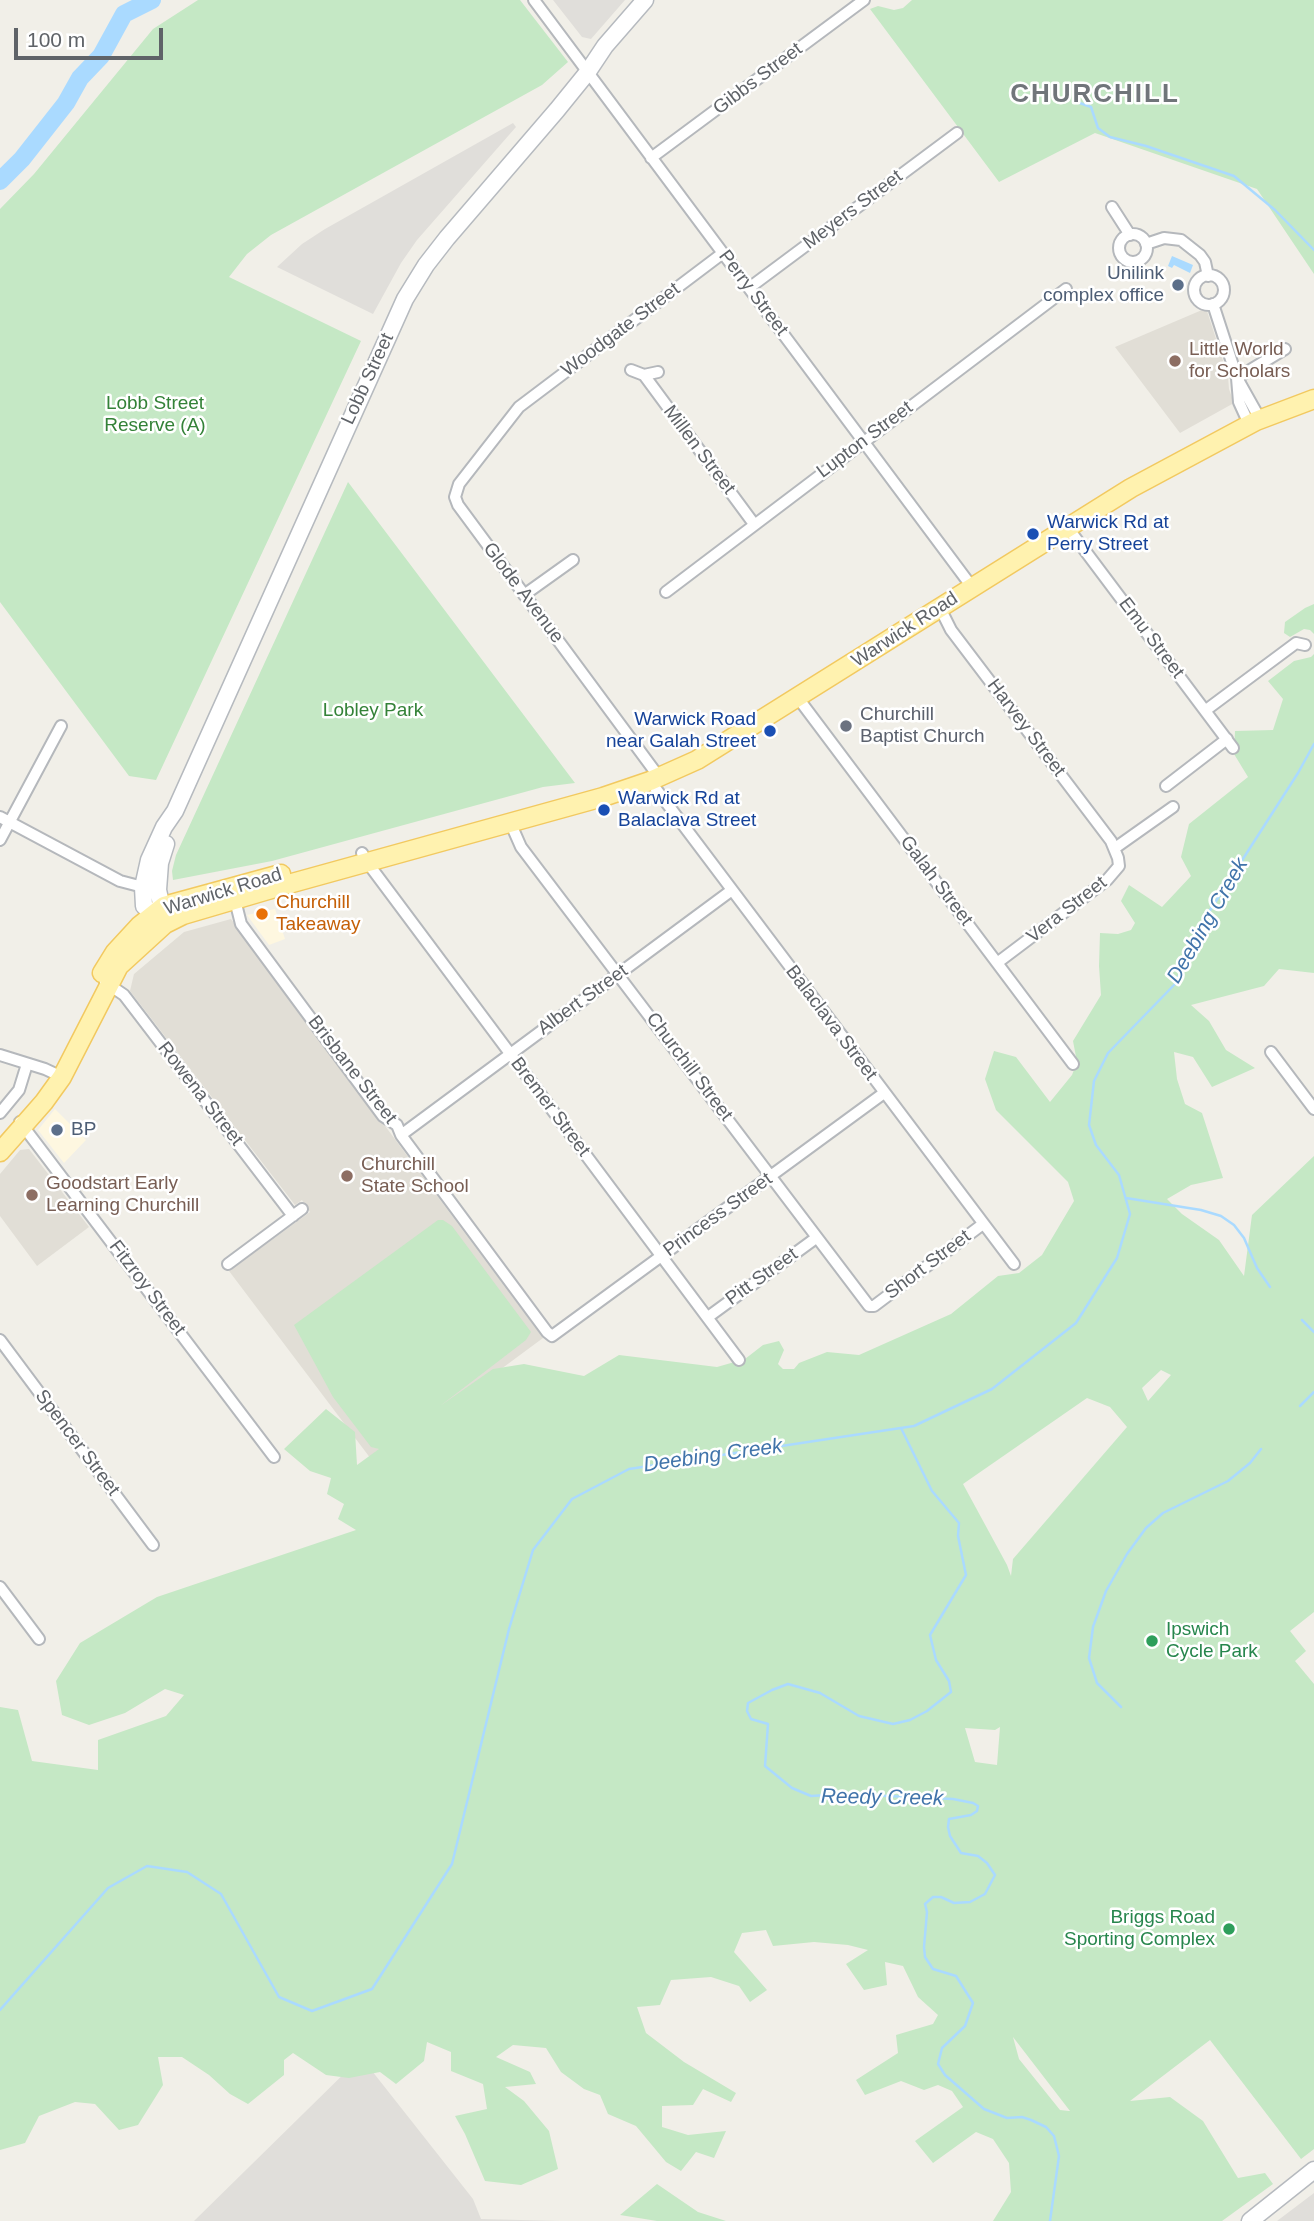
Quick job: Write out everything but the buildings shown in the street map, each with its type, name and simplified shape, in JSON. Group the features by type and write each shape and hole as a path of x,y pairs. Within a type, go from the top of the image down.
{"main road":[{"name":"Lobb Street","path":"160,915 160,863 175,811 405,299 447,238 645,0"},
{"name":"Warwick Road","path":"0,1152 58,1075 104,981 160,915 364,857 415,851 482,829 603,797 655,779 696,760 798,698 1131,488 1254,422 1314,400"},
{"name":"Lobb Street","path":"143,887 149,860 164,827 175,811"},
{"name":"Warwick Road","path":"160,915 183,915 364,857"},
{"path":"143,887 144,906 160,915"},
{"name":"Warwick Road","path":"0,1143 21,1123"},
{"path":"1250,2221 1314,2170"}],"street":[{"name":"Perry Street","path":"534,0 972,587"},
{"name":"Gibbs Street","path":"652,158 864,0"},
{"name":"Meyers Street","path":"749,288 957,133"},
{"path":"1112,207 1130,235"},
{"path":"1146,244 1139,236 1130,235 1122,239 1119,248 1125,260 1134,262 1143,258 1146,244 1155,239 1181,240 1200,255 1205,262 1208,276"},
{"name":"Woodgate Street","path":"519,407 723,254"},
{"path":"1208,276 1219,279 1223,287 1223,296 1213,304 1199,301 1194,292 1197,282 1208,276"},
{"name":"Lupton Street","path":"666,592 1066,289"},
{"path":"1213,304 1254,422"},
{"path":"1237,377 1285,349"},
{"path":"631,370 644,375 658,372"},
{"name":"Millen Street","path":"644,375 754,524"},
{"name":"Glode Avenue","path":"519,407 459,484 455,497 458,505 655,779"},
{"name":"Emu Street","path":"1068,528 1230,744 1166,786"},
{"path":"524,595 573,560"},
{"name":"Harvey Street","path":"940,608 951,630 1115,848"},
{"path":"1206,710 1296,643 1305,645"},
{"name":"Galah Street","path":"798,698 1073,1064"},
{"path":"0,840 5,820 61,726"},
{"name":"Balaclava Street","path":"655,779 732,890 1014,1264"},
{"path":"1115,848 1173,807"},
{"path":"5,820 120,881 143,887"},
{"name":"Churchill Street","path":"510,822 522,847 816,1238 865,1303 874,1306"},
{"name":"Vera Street","path":"997,963 1115,872 1119,866 1115,848"},
{"name":"Bremer Street","path":"364,857 739,1360"},
{"name":"Albert Street","path":"401,1135 732,890"},
{"name":"Brisbane Street","path":"235,900 241,923 383,1116 397,1125 401,1135 538,1321 552,1336"},
{"name":"Rowena Street","path":"104,981 124,995 298,1212 228,1264"},
{"path":"1271,1052 1314,1109"},
{"path":"0,1055 58,1075"},
{"path":"0,1113 19,1090 27,1064"},
{"name":"Princess Street","path":"552,1336 884,1093"},
{"name":"Fitzroy Street","path":"21,1123 275,1457"},
{"name":"Short Street","path":"874,1306 983,1224"},
{"name":"Pitt Street","path":"708,1317 816,1238"},
{"name":"Spencer Street","path":"0,1340 153,1545"},
{"path":"0,1587 39,1639"}],"shaded area":[{"path":"553,0 625,0 591,39 582,37"},
{"path":"513,123 516,127 417,240 373,314 277,267 302,244 325,229"},
{"name":"Little World for Scholars","path":"1202,310 1207,311 1234,403 1180,433 1115,347"},
{"path":"275,909 285,939 269,945 247,915"},
{"name":"Churchill State School","path":"231,919 543,1338 374,1463 229,1271 310,1212 302,1200 295,1205 130,991 134,974 184,932"},
{"path":"55,1109 86,1140 64,1163 38,1130"},
{"name":"Goodstart Early Learning Churchill","path":"29,1149 89,1227 37,1266 0,1216 0,1174 20,1150"},
{"path":"361,2057 473,2199 481,2219 560,2221 194,2221"},
{"path":"1314,2193 1314,2221 1277,2221"}],"green space":[{"name":"Lobb Street Reserve (A)","path":"198,0 520,0 568,62 542,85 271,235 247,254 229,277 361,341 156,780 129,776 0,602 0,209 34,174 153,29"},
{"path":"912,0 1314,0 1314,274 1257,189 1095,133 999,182 870,9 878,6 894,10 903,8"},
{"name":"Lobley Park","path":"348,482 575,783 543,787 272,861 173,880 176,855"},
{"path":"1314,604 1314,634 1304,629 1290,637 1284,633 1285,622"},
{"path":"1314,654 1314,973 1279,969 1264,986 1191,1005 1209,1021 1226,1050 1255,1068 1212,1087 1193,1057 1174,1052 1177,1079 1185,1104 1202,1113 1223,1178 1191,1185 1167,1199 1182,1214 1219,1240 1244,1276 1252,1215 1314,1156 1314,1612 1290,1631 1306,1651 1295,1661 1314,1684 1314,2149 1301,2159 1210,2040 1130,2101 1170,2097 1203,2121 1238,2178 1265,2173 1273,2184 1222,2221 993,2221 1011,2192 1009,2163 993,2139 976,2132 933,2163 915,2141 963,2107 952,2091 938,2085 924,2090 901,2081 865,2095 856,2080 898,2053 896,2035 933,2024 938,2015 918,1997 903,1966 885,1962 887,1985 864,1990 846,1964 868,1950 814,1942 773,1946 766,1930 742,1933 734,1952 767,1990 750,2002 739,1986 711,1977 671,1980 660,2005 637,2007 646,2033 684,2062 736,2093 731,2102 703,2089 693,2105 662,2106 662,2127 688,2135 726,2131 714,2158 696,2152 681,2171 666,2162 636,2126 608,2114 600,2095 584,2089 561,2072 546,2048 513,2045 496,2057 530,2072 536,2084 505,2087 524,2101 549,2131 558,2169 521,2185 485,2181 455,2116 487,2109 483,2084 451,2071 451,2052 427,2042 424,2061 396,2084 380,2072 349,2078 326,2075 293,2053 284,2060 284,2075 248,2104 230,2094 209,2075 182,2057 158,2057 163,2085 138,2125 119,2130 95,2104 75,2102 39,2116 25,2143 0,2150 0,1707 18,1710 32,1761 98,1770 98,1740 166,1716 184,1695 165,1689 125,1713 89,1725 62,1715 56,1681 80,1643 157,1597 356,1530 338,1519 344,1504 327,1494 331,1478 310,1471 284,1449 326,1409 355,1432 357,1465 379,1449 371,1447 333,1397 294,1325 438,1220 452,1226 531,1332 526,1340 440,1406 493,1369 524,1364 584,1376 619,1355 717,1367 745,1359 763,1345 779,1341 784,1350 778,1364 783,1369 794,1369 799,1363 827,1352 859,1355 951,1314 998,1276 1019,1273 1042,1255 1074,1201 1068,1182 996,1110 985,1079 994,1051 1016,1057 1050,1102 1072,1075 1077,1062 1073,1041 1101,995 1100,933 1118,934 1131,930 1135,923 1121,901 1129,885 1162,907 1191,876 1181,857 1189,824 1248,777 1234,754 1235,731 1273,730 1283,699 1268,681 1294,661","holes":["1161,1370 1171,1375 1148,1401 1142,1388","1087,1398 1110,1407 1127,1427 1013,1559 1011,1576 963,1484","1000,1727 997,1765 975,1762 965,1728 995,1730","1013,2037 1070,2111 1060,2110 1019,2059"]},
{"path":"657,2184 698,2212 726,2221 657,2221 620,2215"}],"water":[{"path":"1172,256 1193,265 1190,273 1174,265 1172,268 1168,266"}],"waterway":[{"path":"0,181 22,159 66,103 80,78 101,56 124,14 152,0"},
{"path":"1077,102 1091,107 1098,128 1110,137 1146,146 1234,176 1275,210 1314,250"},
{"name":"Deebing Creek","path":"0,2010 108,1888 147,1866 187,1872 221,1894 279,1997 312,2011 372,1989 452,1864 509,1629 533,1550 572,1499 629,1469 914,1426 992,1389 1076,1323 1117,1258 1130,1214 1119,1175 1096,1145 1089,1125 1094,1081 1108,1053 1175,984 1207,915 1314,744"},
{"path":"1126,1198 1201,1210 1221,1216 1234,1225 1244,1238 1257,1268 1270,1287"},
{"path":"1302,1320 1314,1332"},
{"path":"1300,1406 1314,1392"},
{"name":"Reedy Creek","path":"901,1428 932,1491 959,1523 958,1536 966,1575 930,1635 936,1660 949,1681 951,1692 927,1711 910,1720 893,1724 859,1716 820,1693 788,1684 748,1703 747,1711 751,1719 768,1724 765,1766 792,1788 811,1796 844,1794 953,1799 978,1806 977,1811 971,1815 949,1819 948,1827 950,1836 961,1853 978,1856 995,1875 985,1894 970,1902 954,1903 941,1897 933,1897 925,1904 925,1957 933,1969 956,1976 973,2003 965,2026 942,2048 938,2064 945,2075 984,2109 1007,2118 1022,2117 1031,2120 1046,2127 1054,2136 1059,2156 1050,2221"},
{"path":"1121,1707 1097,1683 1089,1658 1093,1627 1106,1591 1127,1554 1146,1528 1163,1513 1228,1481 1250,1463 1261,1449"}],"place":[{"name":"Unilink complex office","path":"1178,285"},
{"name":"Little World for Scholars","path":"1175,361"},
{"name":"Warwick Rd at Perry Street","path":"1033,534"},
{"name":"Churchill Baptist Church","path":"846,726"},
{"name":"Warwick Road near Galah Street","path":"770,731"},
{"name":"Warwick Rd at Balaclava Street","path":"604,810"},
{"name":"Churchill Takeaway","path":"262,914"},
{"name":"BP","path":"57,1130"},
{"name":"Churchill State School","path":"347,1176"},
{"name":"Goodstart Early Learning Churchill","path":"32,1195"},
{"name":"Ipswich Cycle Park","path":"1152,1641"},
{"name":"Briggs Road Sporting Complex","path":"1229,1929"}],"district":[{"name":"CHURCHILL","path":"1095,95"}]}
